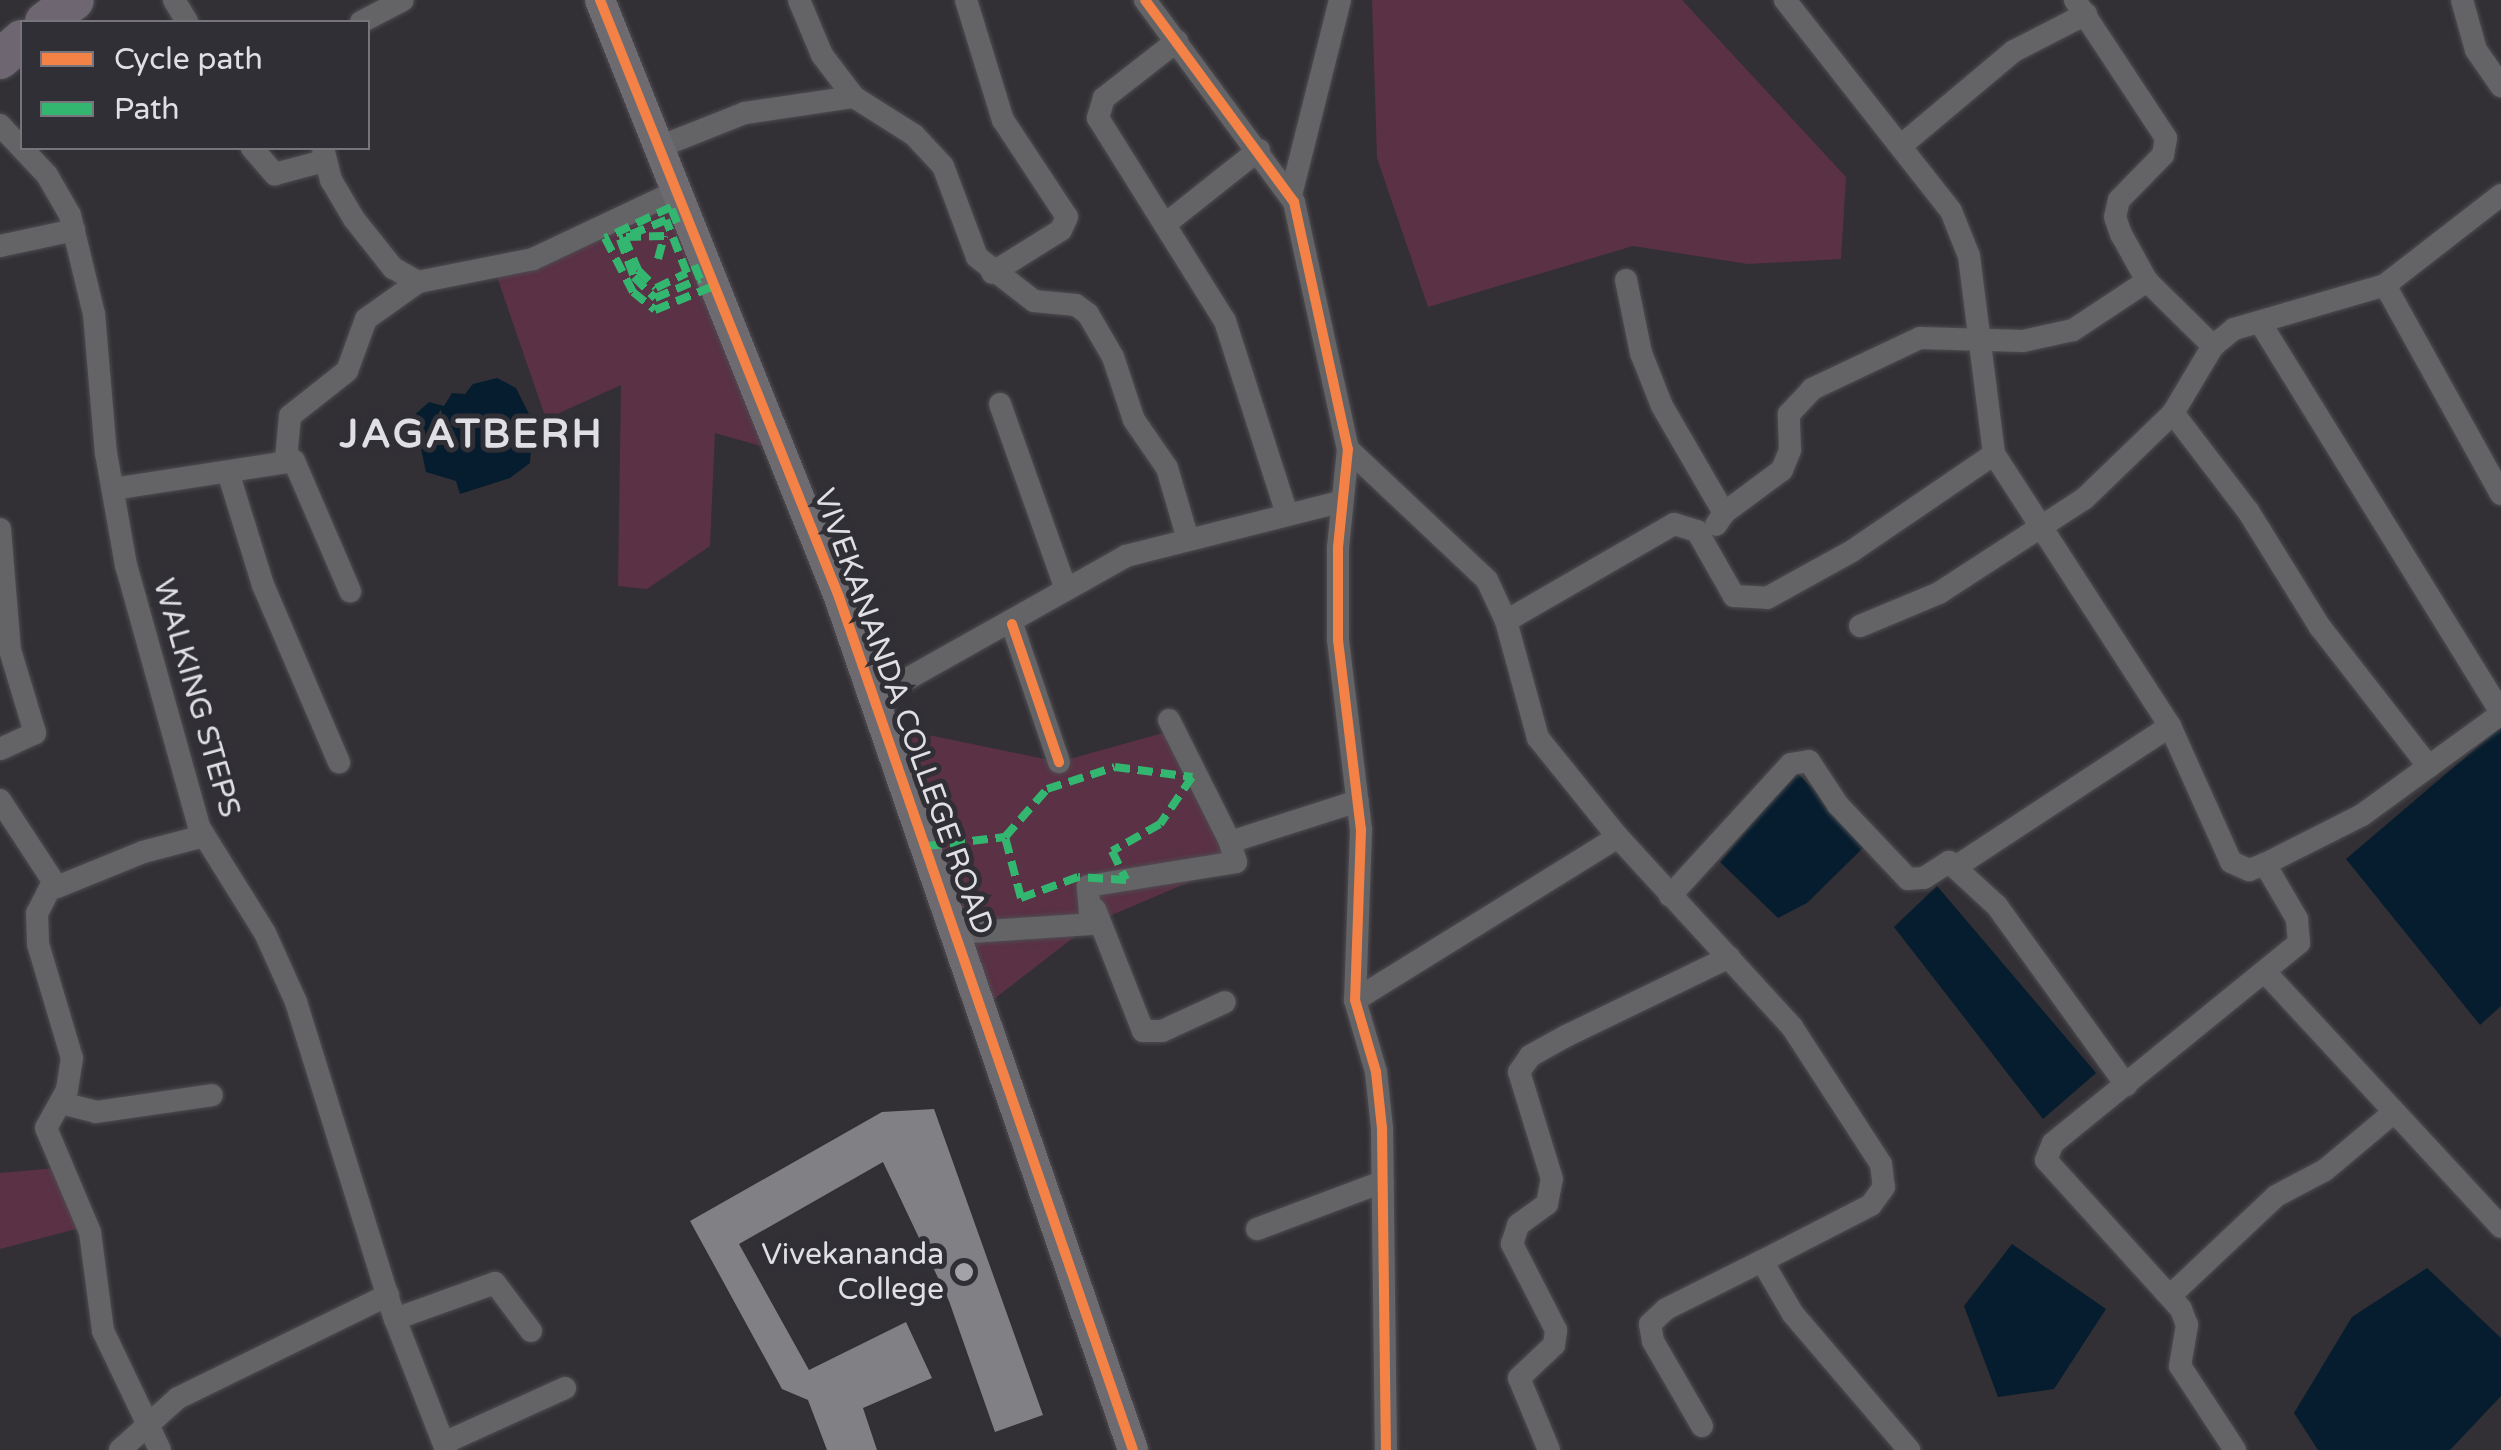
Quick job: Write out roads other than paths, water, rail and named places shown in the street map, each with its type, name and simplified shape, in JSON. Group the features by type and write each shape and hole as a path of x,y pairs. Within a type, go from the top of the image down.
{"highway":[{"path":"48,20 74,0"},
{"path":"0,59 20,42"}],"street":[{"path":"365,20 403,0"},
{"name":"VIVEKANANDA COLLEGE ROAD","path":"600,0 875,697 1126,1448"},
{"path":"799,0 822,55 854,98 914,135 943,166 965,232 992,273 1034,301 1076,305 1088,314 1113,357 1134,420 1167,468 1187,536"},
{"path":"966,0 1004,120 1066,217 1061,230 992,273"},
{"path":"1145,0 1291,196 1348,449 1340,502 1338,640 1358,801 1356,1000 1381,1104 1386,1450"},
{"path":"1291,196 1340,0"},
{"path":"2462,0 2476,50 2501,86"},
{"path":"1795,4 1951,211 1969,256 1994,454 2170,726 2230,862 2249,870 2362,815 2501,714 2261,324"},
{"path":"1903,144 2014,51 2081,7 2166,138 2162,155 2119,200 2114,218 2148,281 2213,346"},
{"path":"1177,42 1104,98 1098,118 1168,222 1225,321 1287,514"},
{"path":"659,147 745,113 854,98"},
{"name":"WALKING STEPS","path":"0,126 20,147"},
{"name":"WALKING STEPS","path":"23,150 47,175 74,230 94,314 113,489 126,566 204,836 264,933 296,1002 395,1319 445,1447"},
{"path":"254,150 274,174 323,154 354,220 392,268 418,282"},
{"path":"1168,222 1259,150"},
{"path":"286,459 290,416 347,371 366,319 418,282 533,259 677,192"},
{"path":"1860,626 1939,593 1999,549 2042,529 2097,488 2173,413 2213,346 2234,329 2384,285 2501,195"},
{"path":"0,246 74,230"},
{"path":"1626,280 1641,353 1662,406 1724,513"},
{"path":"1701,536 1724,513 1782,470 1790,450 1789,414 1812,388 1920,338 2023,341 2073,330 2148,281"},
{"path":"2384,285 2501,494"},
{"path":"1000,404 1066,589"},
{"path":"2173,413 2239,499 2320,627 2428,767"},
{"path":"1348,449 1486,580 1506,621 1538,738 1618,837 1729,957 1823,1072 1881,1164 1884,1187 1871,1204 1666,1308 1650,1324 1652,1341 1702,1426"},
{"path":"1506,621 1674,524 1701,536 1724,587 1746,600 1767,598 1820,571 1994,454"},
{"path":"113,489 286,459 302,470 350,591"},
{"path":"228,472 264,585 339,762"},
{"path":"875,697 1012,624 1126,556 1187,536 1340,502"},
{"path":"0,529 10,650 35,733 0,749"},
{"path":"1012,624 1059,762"},
{"path":"1088,886 1236,862 1230,842 1169,720"},
{"path":"1956,866 2170,726"},
{"path":"1670,896 1800,759 1809,761 1838,805 1908,878 1924,878 1942,863 1956,866 2024,939 2126,1085"},
{"path":"0,800 52,884 63,887 132,856 204,836"},
{"path":"1230,842 1358,801"},
{"path":"1356,1000 1618,837"},
{"path":"2235,1450 2180,1366 2187,1324 2171,1294 2046,1160 2053,1143 2299,943 2302,931 2266,864"},
{"path":"52,884 37,924 41,962 60,1005 72,1058 62,1103 46,1128 90,1232 103,1331 160,1450"},
{"path":"957,933 1091,924 1088,886"},
{"path":"1088,886 1122,993 1143,1031 1162,1032 1225,1002"},
{"path":"1548,1450 1519,1378 1526,1364 1554,1346 1556,1330 1512,1244 1518,1225 1547,1204 1552,1179 1518,1072 1556,1042 1729,957"},
{"path":"2266,973 2501,1226"},
{"path":"62,1103 116,1111 212,1095"},
{"path":"2171,1294 2267,1204 2326,1170 2394,1112"},
{"path":"1257,1229 1382,1182"},
{"path":"1762,1261 1792,1314 1910,1450"},
{"path":"395,1319 495,1283 531,1331"},
{"path":"120,1450 194,1388 388,1296"},
{"path":"445,1447 565,1388"}],"water":[{"path":"497,378 516,388 533,422 530,463 510,478 460,494 456,481 426,472 420,444 408,442 410,419 429,402 444,406 452,393 465,394 473,384"},
{"path":"2501,727 2501,1006 2480,1025 2346,859"},
{"path":"1796,772 1868,843 1807,903 1778,918 1720,862"},
{"path":"1937,886 2096,1073 2043,1119 1894,927"},
{"path":"2012,1244 2106,1309 2054,1389 1998,1397 1964,1306"},
{"path":"2427,1268 2501,1338 2501,1396 2450,1450 2318,1450 2294,1413 2352,1317"}],"place":[{"name":"Vivekananda College","path":"964,1272"}],"district":[{"name":"JAGATBERH","path":"472,434"}]}
